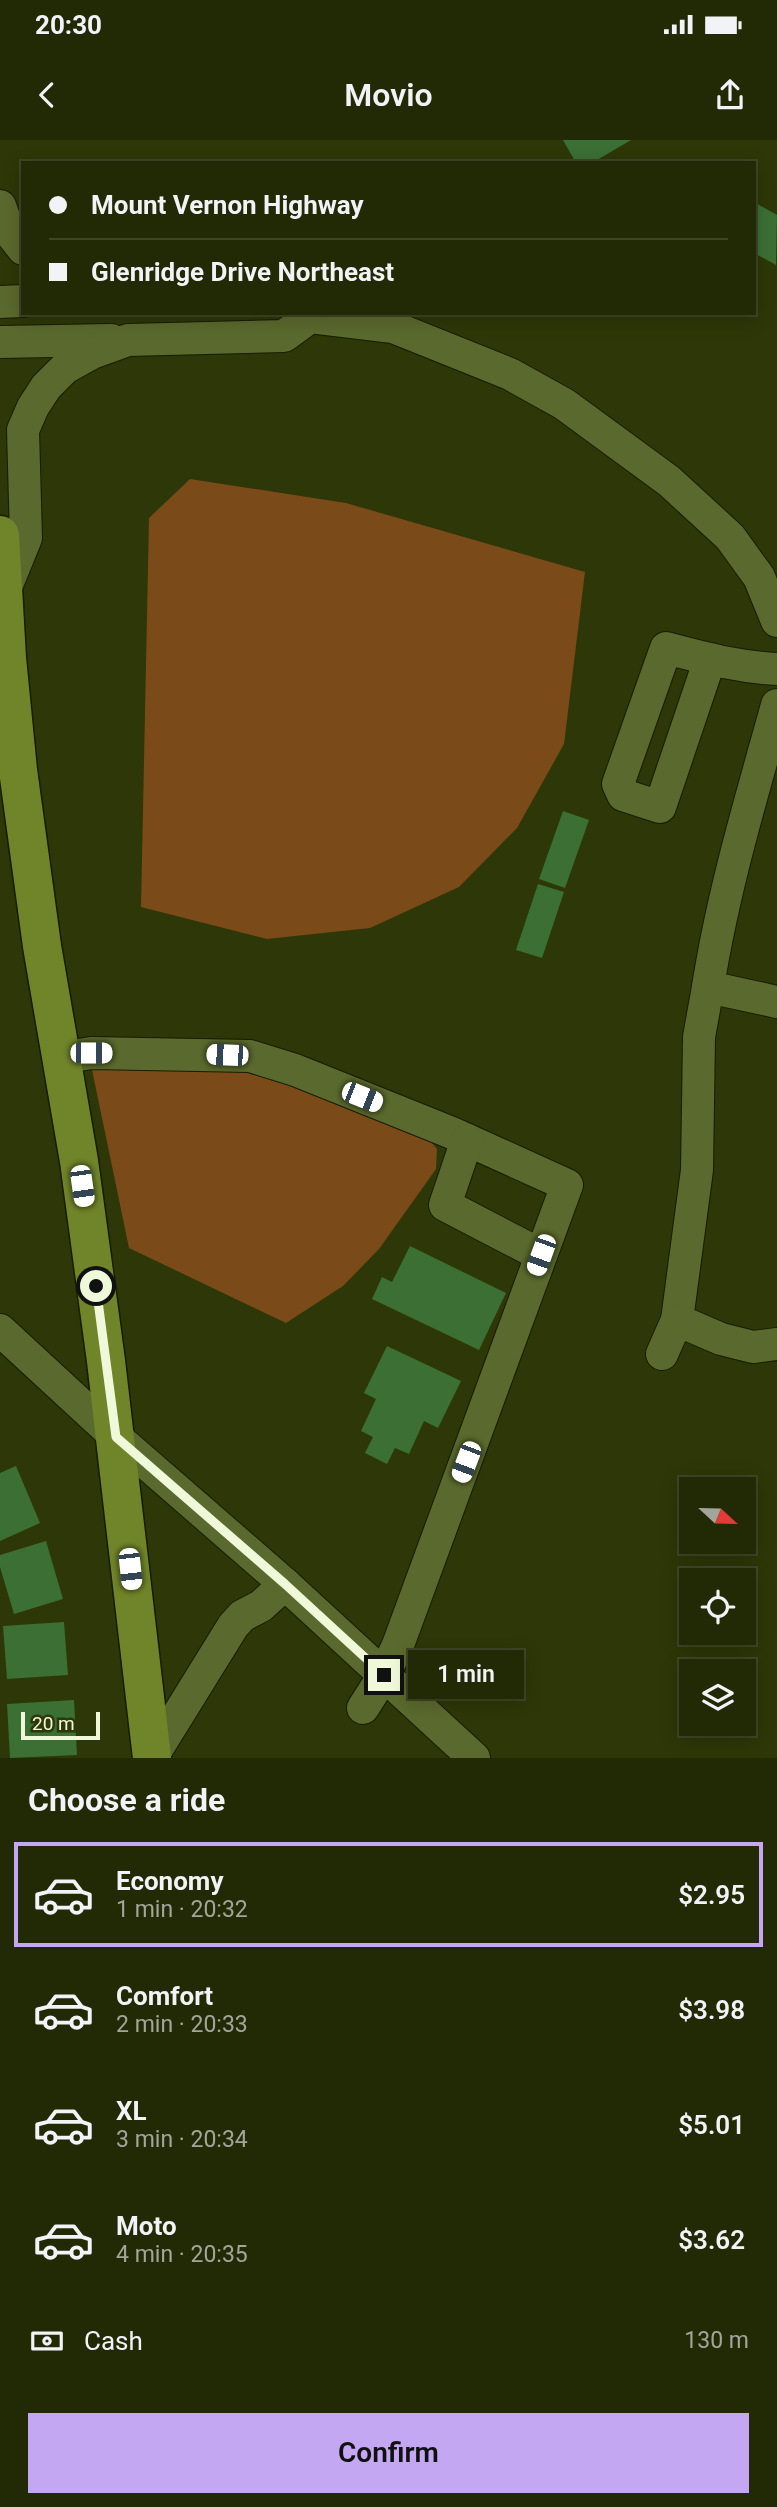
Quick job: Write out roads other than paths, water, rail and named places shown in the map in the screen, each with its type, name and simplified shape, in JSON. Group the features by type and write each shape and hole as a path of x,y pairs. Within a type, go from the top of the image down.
{"main road":[{"path":"0,535 7,658 18,770 42,946 81,1174 116,1437 152,1758"}],"street":[{"path":"0,205 9,231 21,246"},
{"path":"0,302 21,301"},
{"path":"0,342 284,336 307,315 393,327 510,374 564,404 669,481 768,572 777,621"},
{"path":"4,593 26,538 23,430 33,407 46,387 65,368 92,353 128,340"},
{"path":"710,659 660,807 623,795 618,784 666,648 710,659 744,668 777,669"},
{"path":"662,1354 677,1320 697,1170 699,1037 716,932 730,871 777,705"},
{"path":"708,987 777,1002"},
{"path":"61,1058 91,1053 250,1056 295,1070 467,1140 567,1185 403,1632 384,1675 363,1708"},
{"path":"467,1140 445,1205 541,1255"},
{"path":"677,1320 721,1339 753,1347 777,1344"},
{"path":"0,1330 116,1437 285,1584 474,1758"},
{"path":"152,1758 233,1626 242,1616 261,1606 285,1584"}]}
